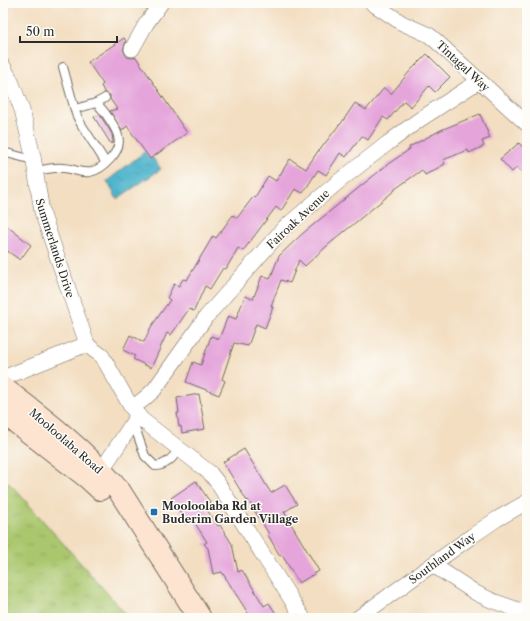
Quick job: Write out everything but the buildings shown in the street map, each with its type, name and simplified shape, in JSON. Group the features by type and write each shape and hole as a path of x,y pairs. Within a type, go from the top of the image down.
{"main road":[{"name":"Mooloolaba Road","path":"5,384 76,446 120,492 200,618"},
{"name":"Mooloolaba Road","path":"3,412 88,477 112,501 136,519"}],"street":[{"path":"132,49 146,24 161,3"},
{"name":"Tintagal Way","path":"372,3 402,23 429,35 527,124"},
{"name":"Summerlands Drive","path":"3,66 14,88 22,110 42,212 87,344"},
{"name":"Fairoak Avenue","path":"101,471 134,415 154,390 206,317 283,229 338,182 419,120 479,81"},
{"path":"5,384 87,344 102,356 134,415 210,473 303,618"},
{"name":"Southland Way","path":"358,618 478,532 527,502"},
{"path":"433,565 488,598 527,613"}],"lane":[{"path":"63,67 75,109 81,124 106,163"},
{"path":"75,109 96,103 105,98"},
{"path":"3,152 34,165 63,168 80,172 94,171 113,157 117,149 119,136 105,112 96,103"},
{"path":"134,415 145,456 155,466 161,466 169,461 179,449"}],"green space":[{"path":"3,478 14,488 129,618 3,618"}],"water":[{"path":"147,150 161,169 117,199 107,181"}],"place":[{"name":"Mooloolaba Rd at Buderim Garden Village","path":"154,512"}]}
